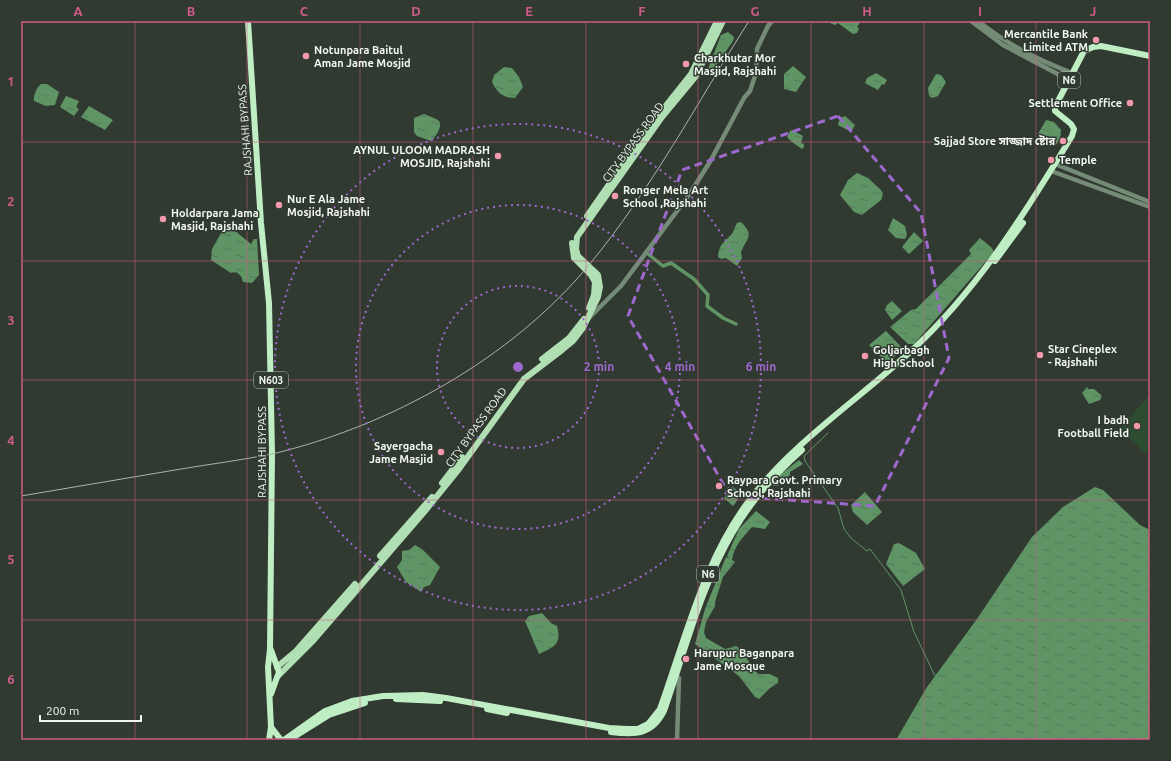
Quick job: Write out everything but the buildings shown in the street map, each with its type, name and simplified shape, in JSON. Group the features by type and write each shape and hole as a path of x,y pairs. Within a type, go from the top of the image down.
{"highway":[{"name":"RAJSHAHI BYPASS","path":"248,21 269,319 272,446 270,649 268,667 271,727 270,740"},
{"name":"N6","path":"290,740 329,715 357,705 378,700 402,699 444,701 612,732 638,733 649,729 659,722 664,711 698,599 717,553 730,529 751,498 782,463 911,352 950,311 1000,249 1052,172 1072,136 1074,129 1071,124 1055,111 1055,107 1084,51 1102,46 1150,56"},
{"path":"270,649 277,667 278,676"},
{"path":"268,667 277,667"},
{"name":"N6","path":"283,740 325,711 352,701 403,694 446,698 609,728 638,729 648,724 654,718 660,709 675,674"},
{"name":"CITY BYPASS ROAD","path":"270,699 278,676"},
{"path":"271,727 283,740"}],"main road":[{"path":"277,667 284,662 311,634 429,500 521,376 569,338 585,318 596,287 591,275 574,258 573,238 652,123 692,74 717,21"},
{"name":"CITY BYPASS ROAD","path":"278,676 312,642 425,511 459,469 524,378 573,341 589,318 598,298 600,280 598,275 578,256 576,249 577,237 662,117 696,76 722,21"}],"street":[{"path":"589,318 621,286 689,195 711,160 744,98 750,91 756,72 757,49 772,21"},
{"path":"971,21 1003,45 1069,80"},
{"path":"978,21 1005,42 1025,53 1072,73"},
{"path":"1056,165 1150,202"},
{"path":"1052,172 1150,207"},
{"path":"675,674 679,678 678,740"}],"highlighted area":[{"path":"838,116 921,213 949,358 875,506 730,496 628,316 682,170"}],"shaded area":[{"name":"I badh Football Field","path":"1150,394 1150,447 1146,454 1120,429"}],"water":[{"path":"832,21 861,21 857,27 859,28 857,33 853,34 838,23 835,25 830,23"},
{"path":"728,32 734,37 733,41 712,71 708,69 721,35"},
{"path":"793,66 806,77 796,92 784,89 784,74"},
{"path":"504,67 512,68 519,77 523,87 515,98 510,98 500,94 492,82 494,75"},
{"path":"876,73 887,80 878,90 865,83 867,78"},
{"path":"936,74 941,75 946,82 938,96 932,98 929,96 928,88"},
{"path":"41,84 47,84 59,92 55,105 46,106 34,101 38,87"},
{"path":"66,96 79,101 76,107 79,109 74,116 60,107"},
{"path":"89,106 113,120 105,130 81,117"},
{"path":"424,114 436,119 440,123 438,132 431,141 417,136 414,132 414,118"},
{"path":"845,116 855,125 851,132 838,125 840,118"},
{"path":"1046,120 1054,122 1061,130 1060,139 1055,146 1046,143 1038,134"},
{"path":"792,130 803,136 801,143 804,144 804,147 802,149 787,137"},
{"path":"857,173 868,178 881,190 883,194 881,200 862,215 854,212 840,195 848,180"},
{"path":"893,218 905,226 907,235 905,239 896,238 888,230"},
{"path":"741,222 748,230 749,234 741,252 742,258 737,266 726,258 721,259 718,257 722,244 732,234 737,223"},
{"path":"228,225 251,244 254,239 257,239 259,275 252,283 243,282 241,276 236,272 231,273 211,260 212,249 225,226"},
{"path":"914,232 923,241 909,254 902,247"},
{"path":"980,238 992,248 994,252 914,344 908,344 890,327 911,310 916,309 971,254 969,250"},
{"path":"892,301 902,311 892,320 885,310 887,305"},
{"path":"886,331 903,349 887,363 869,345"},
{"path":"1087,387 1088,389 1094,389 1102,396 1100,400 1089,404 1082,393"},
{"path":"799,460 803,464 790,472 790,475 779,483 778,486 773,486 776,478"},
{"path":"732,487 738,493 737,501 733,506 724,498"},
{"path":"1095,487 1103,490 1140,525 1150,530 1150,740 896,740 927,687 977,619 1032,537 1063,507"},
{"path":"865,492 882,512 867,525 853,512 851,505"},
{"path":"756,511 770,522 765,529 752,527 737,546 732,560 735,562 723,577 715,606 706,622 704,632 706,638 725,649 736,646 739,648 758,674 770,674 778,678 778,683 770,688 759,699 755,697 739,676 695,644 705,609 726,557 730,559 727,556 739,529"},
{"path":"899,543 916,553 925,569 903,586 886,564 894,544"},
{"path":"415,545 422,549 440,567 430,585 424,587 421,592 406,582 397,567 402,560 402,551 409,550"},
{"path":"542,613 551,623 557,626 558,637 556,644 553,647 539,654 525,621 529,616"}],"waterway":[{"path":"648,254 663,266 671,263 694,279 708,295 707,306 723,318 736,324"},
{"path":"828,433 804,456 805,461 838,508 844,529 851,538 867,551 870,549 901,590 914,632 935,676"}],"railway":[{"path":"21,496 272,454 316,442 360,426 404,407 446,384 486,359 523,330 558,299 589,265 612,236 673,146 749,21"}],"place":[{"name":"Mercantile Bank Limited ATM","path":"1096,40"},
{"name":"Notunpara Baitul Aman Jame Mosjid","path":"306,56"},
{"name":"Charkhutar Mor Masjid, Rajshahi","path":"686,64"},
{"name":"Settlement Office","path":"1130,103"},
{"name":"Sajjad Store সাজ্জাদ ষ্টোর","path":"1063,141"},
{"name":"AYNUL ULOOM MADRASH MOSJID, Rajshahi","path":"498,156"},
{"name":"Temple","path":"1051,160"},
{"name":"Ronger Mela Art School ,Rajshahi","path":"615,196"},
{"name":"Nur E Ala Jame Mosjid, Rajshahi","path":"279,205"},
{"name":"Holdarpara Jama Masjid, Rajshahi","path":"163,219"},
{"name":"Star Cineplex - Rajshahi","path":"1040,355"},
{"name":"Goljarbagh High School","path":"865,356"},
{"name":"I badh Football Field","path":"1137,426"},
{"name":"Sayergacha Jame Masjid","path":"441,452"},
{"name":"Raypara Govt. Primary School, Rajshahi","path":"719,486"},
{"name":"Harupur Baganpara Jame Mosque","path":"686,659"}]}
